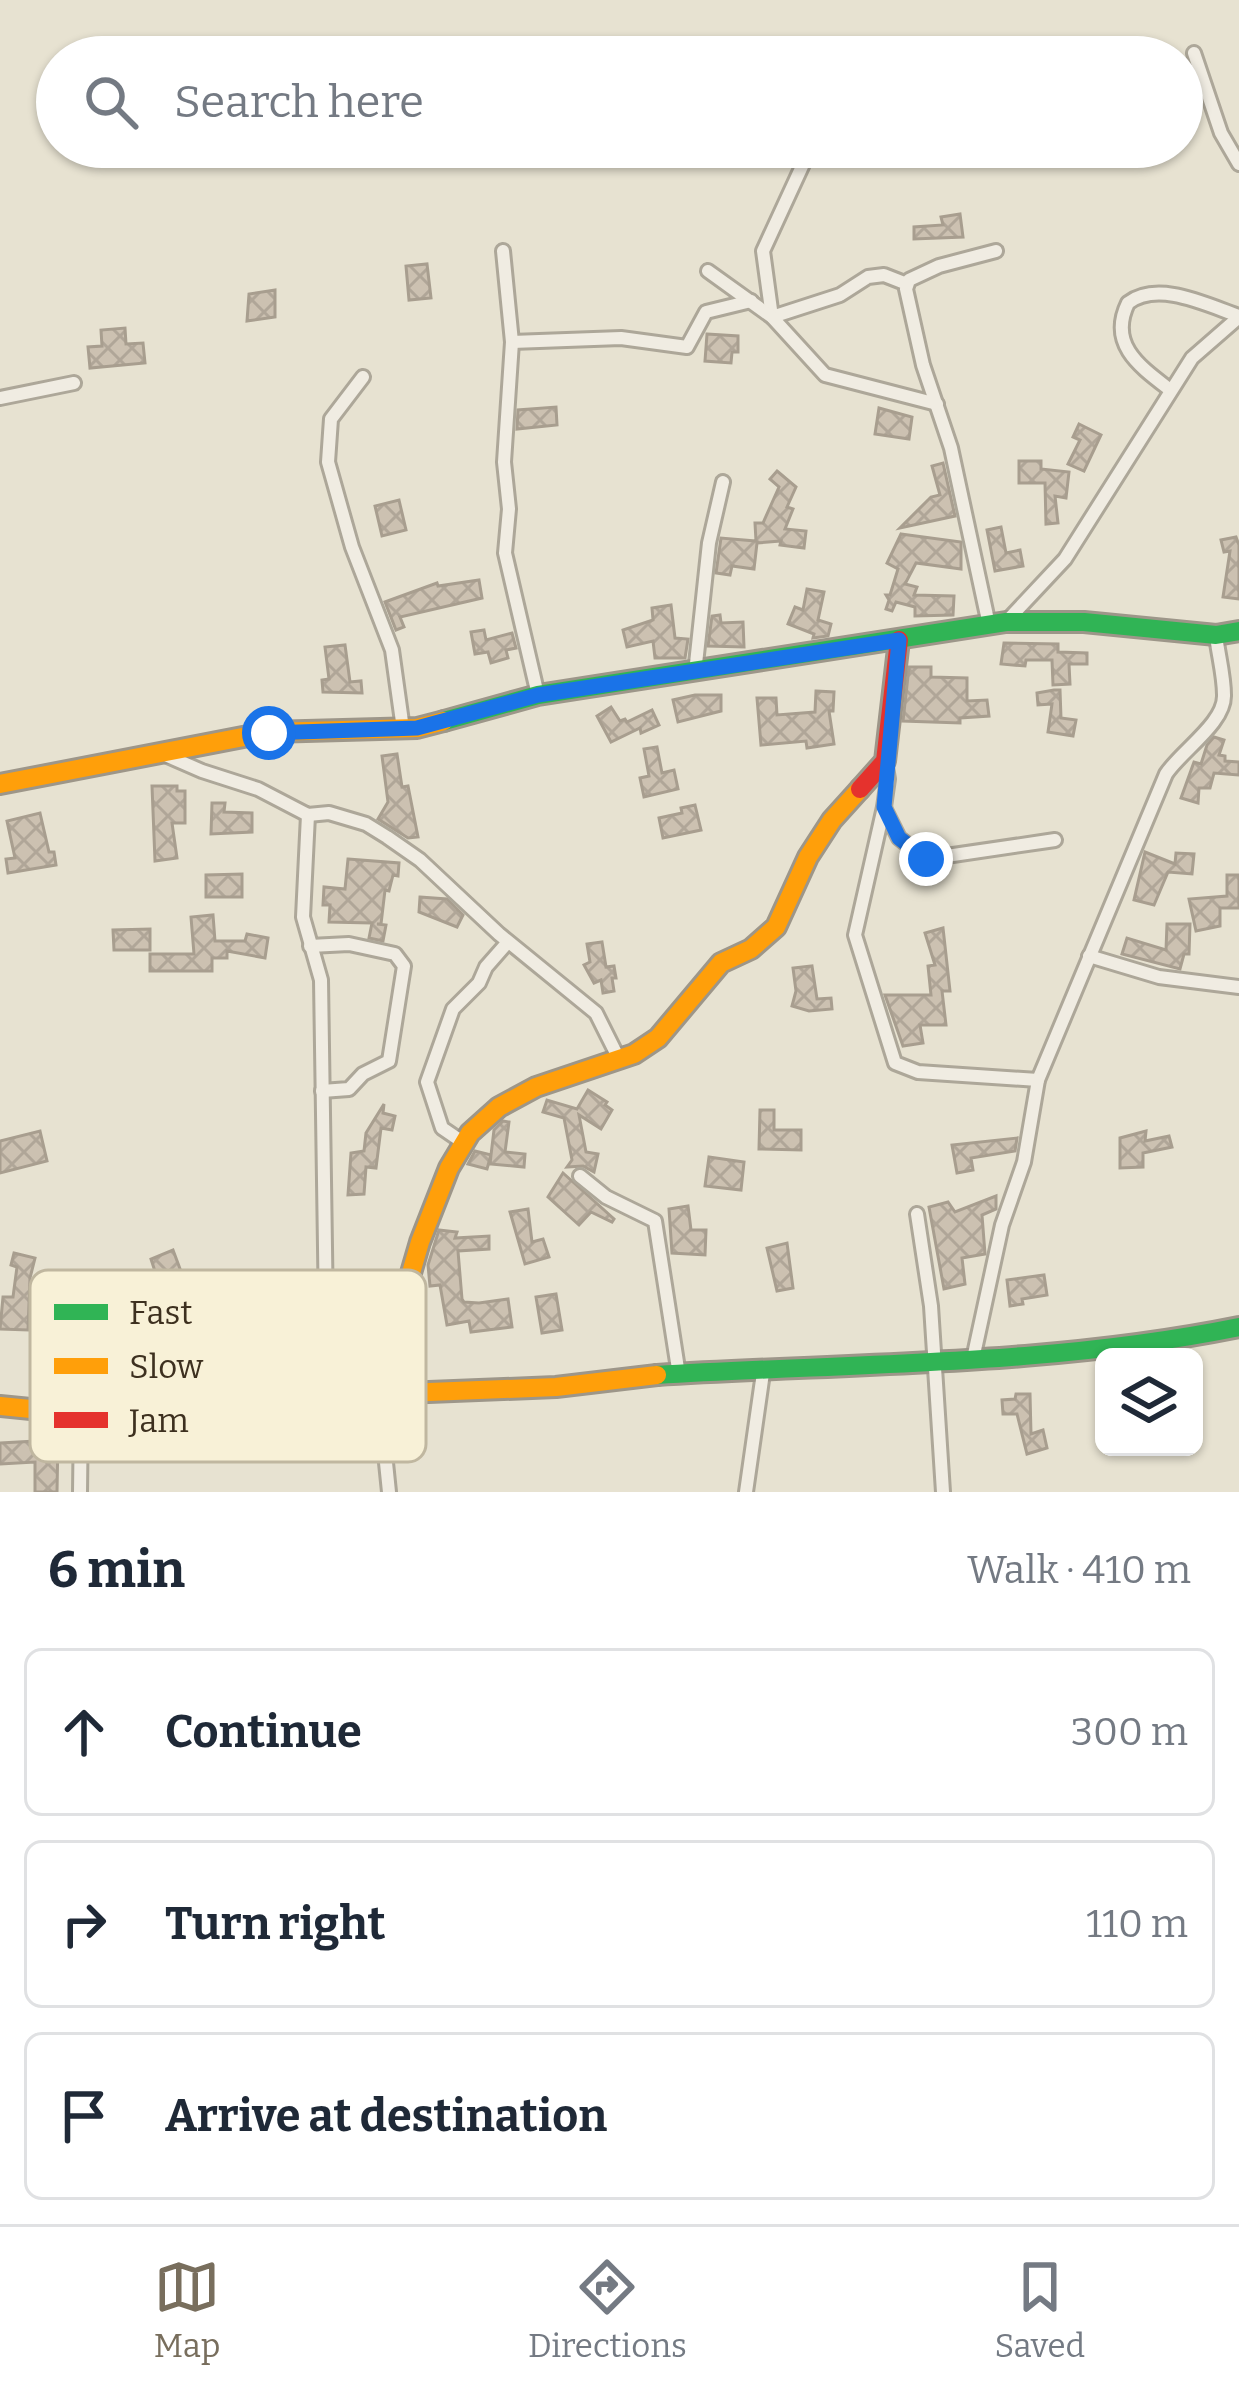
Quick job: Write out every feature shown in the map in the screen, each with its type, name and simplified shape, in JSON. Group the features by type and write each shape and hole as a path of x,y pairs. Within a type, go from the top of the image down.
{"street":[{"path":"1203,80 1221,133 1239,164"},
{"path":"772,317 763,251 801,168"},
{"path":"503,250 512,342 504,462 509,508 505,553 538,695"},
{"path":"908,284 939,266 996,251"},
{"path":"708,271 772,317 825,375 937,404"},
{"path":"772,317 840,296 872,276 896,277 908,284"},
{"path":"908,284 911,316 998,623"},
{"path":"1169,389 1123,344 1120,323 1128,304 1145,294 1169,296 1239,317"},
{"path":"512,342 621,338 687,347 706,312 752,301"},
{"path":"998,623 1065,559 1169,389 1192,358 1239,317"},
{"path":"363,377 331,419 328,462 352,547 392,650 403,729"},
{"path":"0,398 74,383"},
{"path":"695,673 709,543 723,482"},
{"path":"0,784 269,733 403,729 458,720 538,695 998,623 1084,622 1216,635 1239,632"},
{"path":"974,1359 1002,1225 1024,1162 1037,1080 1166,774 1178,754 1221,711 1225,698 1216,635"},
{"path":"899,640 884,807 855,935 895,1063 918,1072 1037,1080"},
{"path":"162,753 258,789 308,815 328,813 366,824 387,837 421,860 508,942 596,1013 620,1061"},
{"path":"412,1270 449,1168 464,1143 499,1107 536,1088 620,1061 658,1038 721,963 765,940 776,927 794,880 820,838 886,761"},
{"path":"884,807 899,838 926,859 1055,840"},
{"path":"308,815 303,917 320,970 323,1270"},
{"path":"464,1143 442,1127 427,1082 453,1009 508,942"},
{"path":"310,946 349,944 395,954 404,967 389,1061 363,1074 349,1089 322,1091"},
{"path":"1089,956 1159,977 1239,987"},
{"path":"580,1176 605,1197 655,1221 679,1375"},
{"path":"917,1214 931,1306 943,1492"},
{"path":"426,1392 1034,1358 1239,1327"},
{"path":"746,1492 763,1373"},
{"path":"0,1406 30,1409"},
{"path":"80,1462 80,1492"},
{"path":"386,1462 389,1492"}],"building":[{"path":"960,214 963,237 914,239 914,227 943,225 941,217"},
{"path":"427,264 431,298 409,300 406,266"},
{"path":"275,290 275,317 247,321 249,294"},
{"path":"125,328 126,344 143,343 145,363 90,368 88,347 102,346 101,330"},
{"path":"707,334 738,336 738,352 732,352 731,363 705,361"},
{"path":"556,407 557,425 517,429 518,410"},
{"path":"879,408 912,417 909,439 875,434"},
{"path":"1079,424 1101,435 1084,471 1068,464 1080,440 1073,437"},
{"path":"1019,461 1041,461 1041,469 1069,472 1066,498 1055,496 1058,523 1046,524 1045,483 1019,483"},
{"path":"943,463 955,516 900,528 931,497 940,495 932,466"},
{"path":"777,471 796,487 787,507 793,509 785,529 806,531 804,548 780,545 781,541 757,543 754,569 732,566 730,575 716,573 721,538 756,541 755,523 763,523 779,487 770,479"},
{"path":"399,500 406,530 382,536 375,506"},
{"path":"1001,527 1006,553 1020,550 1023,566 995,571 987,530"},
{"path":"901,534 961,542 961,569 916,563 905,584 917,587 914,595 954,596 953,615 915,616 915,607 896,602 892,611 886,609 886,595 890,595 898,569 887,563"},
{"path":"1236,537 1239,599 1223,597 1230,551 1224,552 1221,540"},
{"path":"479,580 482,598 400,617 404,627 396,630 385,602 437,583"},
{"path":"807,589 824,592 818,620 831,624 828,636 813,638 814,634 788,624 795,607 803,610"},
{"path":"671,605 675,638 688,639 685,658 655,658 653,641 627,647 623,630 653,620 652,608"},
{"path":"720,615 721,623 743,622 744,647 708,646 712,616"},
{"path":"484,630 486,640 512,633 516,648 506,650 508,658 491,663 488,652 475,654 471,632"},
{"path":"1004,643 1058,644 1058,652 1087,653 1087,664 1069,664 1070,684 1053,685 1052,660 1026,660 1025,666 1001,664"},
{"path":"345,645 350,682 361,681 362,693 323,692 322,680 329,679 325,647"},
{"path":"909,667 931,667 931,677 967,678 967,701 987,700 989,716 960,718 960,723 903,721"},
{"path":"1060,690 1061,718 1076,720 1073,736 1048,732 1052,704 1038,705 1037,693"},
{"path":"816,691 834,692 833,711 829,711 834,744 807,748 806,741 761,745 757,698 776,698 777,715 815,712"},
{"path":"721,695 721,711 678,722 673,700"},
{"path":"611,707 620,721 627,722 652,710 659,725 611,742 597,716"},
{"path":"1214,737 1224,740 1219,755 1225,761 1239,762 1239,775 1214,773 1210,788 1199,788 1198,803 1181,798 1194,762 1201,764"},
{"path":"657,747 662,773 674,770 678,789 644,797 640,778 649,776 644,749"},
{"path":"397,754 418,837 408,838 378,819 388,802 382,756"},
{"path":"152,786 177,786 177,791 185,791 185,823 172,823 177,858 155,861"},
{"path":"212,803 225,803 224,812 252,813 252,832 211,834"},
{"path":"695,805 701,830 663,838 659,818"},
{"path":"40,813 56,865 8,873 6,859 15,858 7,821"},
{"path":"1145,852 1175,864 1176,853 1194,854 1192,874 1168,872 1154,905 1134,900"},
{"path":"348,859 399,863 398,876 393,875 389,891 385,890 381,924 377,924 386,925 383,941 369,938 372,923 329,922 324,887 345,889"},
{"path":"242,874 242,897 206,897 206,875"},
{"path":"1227,875 1239,875 1239,908 1220,908 1220,926 1196,931 1189,899 1227,896"},
{"path":"420,897 447,899 463,915 457,927 419,912"},
{"path":"213,915 215,941 245,941 247,934 268,938 265,958 227,951 227,958 212,958 212,971 150,971 150,954 194,954 191,917"},
{"path":"1167,924 1190,924 1189,954 1184,954 1180,969 1122,954 1127,938 1166,950"},
{"path":"943,928 950,991 942,991 946,1025 920,1025 923,1043 903,1046 885,995 931,995 928,966 935,965 925,933"},
{"path":"150,929 150,950 114,950 113,930"},
{"path":"602,942 606,967 614,966 616,978 612,978 614,991 603,993 601,980 594,983 584,965 590,962 587,944"},
{"path":"812,966 817,999 831,998 832,1009 809,1011 792,1006 796,991 793,968"},
{"path":"588,1090 612,1110 601,1129 579,1115 586,1152 598,1154 594,1172 583,1166 567,1167 572,1160 564,1118 543,1112 547,1100 577,1109"},
{"path":"384,1104 383,1113 395,1116 392,1130 381,1128 376,1168 366,1167 364,1194 348,1195 351,1153 364,1151 366,1133"},
{"path":"760,1110 774,1110 774,1130 801,1130 801,1150 759,1149"},
{"path":"503,1121 509,1122 505,1152 525,1154 524,1167 490,1164 494,1130"},
{"path":"40,1131 47,1161 0,1173 0,1141"},
{"path":"1146,1131 1145,1141 1169,1136 1172,1147 1143,1153 1143,1167 1120,1168 1120,1138"},
{"path":"1017,1138 1015,1151 971,1158 973,1170 957,1173 952,1145"},
{"path":"475,1151 491,1155 487,1169 468,1164"},
{"path":"709,1157 744,1162 741,1190 705,1186"},
{"path":"563,1173 612,1222 591,1212 579,1225 548,1197"},
{"path":"996,1196 996,1209 982,1215 985,1254 962,1258 965,1284 944,1289 929,1207 948,1202 955,1212"},
{"path":"688,1206 691,1230 706,1230 705,1255 672,1253 669,1209"},
{"path":"528,1209 532,1242 543,1239 549,1257 525,1264 510,1212"},
{"path":"439,1230 457,1232 455,1238 489,1236 489,1249 458,1251 462,1299 479,1303 508,1299 512,1327 471,1332 469,1321 447,1325 440,1285 430,1286 428,1265"},
{"path":"787,1243 793,1288 777,1291 767,1248"},
{"path":"173,1250 180,1270 155,1270 151,1259"},
{"path":"14,1253 35,1258 30,1270 28,1330 0,1329 3,1297 13,1297 17,1267 11,1265"},
{"path":"1044,1275 1047,1295 1010,1306 1007,1280"},
{"path":"556,1294 562,1330 542,1333 536,1297"},
{"path":"1016,1394 1030,1394 1031,1434 1043,1430 1047,1448 1027,1454 1017,1414 1003,1414 1002,1400 1015,1399"},
{"path":"30,1441 30,1462 35,1462 0,1464 0,1443"},
{"path":"35,1462 58,1462 57,1492 35,1492"}],"traffic: fast":[{"path":"444,721 538,695 1006,622 1084,622 1216,635 1239,631"},
{"path":"657,1375 1022,1356 1239,1327"}],"traffic: slow":[{"path":"0,784 269,732 417,728 444,721"},
{"path":"412,1270 449,1168 470,1133 499,1107 536,1087 634,1054 658,1038 721,963 751,949 776,927 808,857 860,789"},
{"path":"426,1392 556,1387 657,1375"},
{"path":"0,1406 30,1409"}],"traffic: jam":[{"path":"860,789 885,761 899,640"}],"route":[{"path":"269,733 417,728 538,695 899,640 884,807 906,847 926,859"}]}
